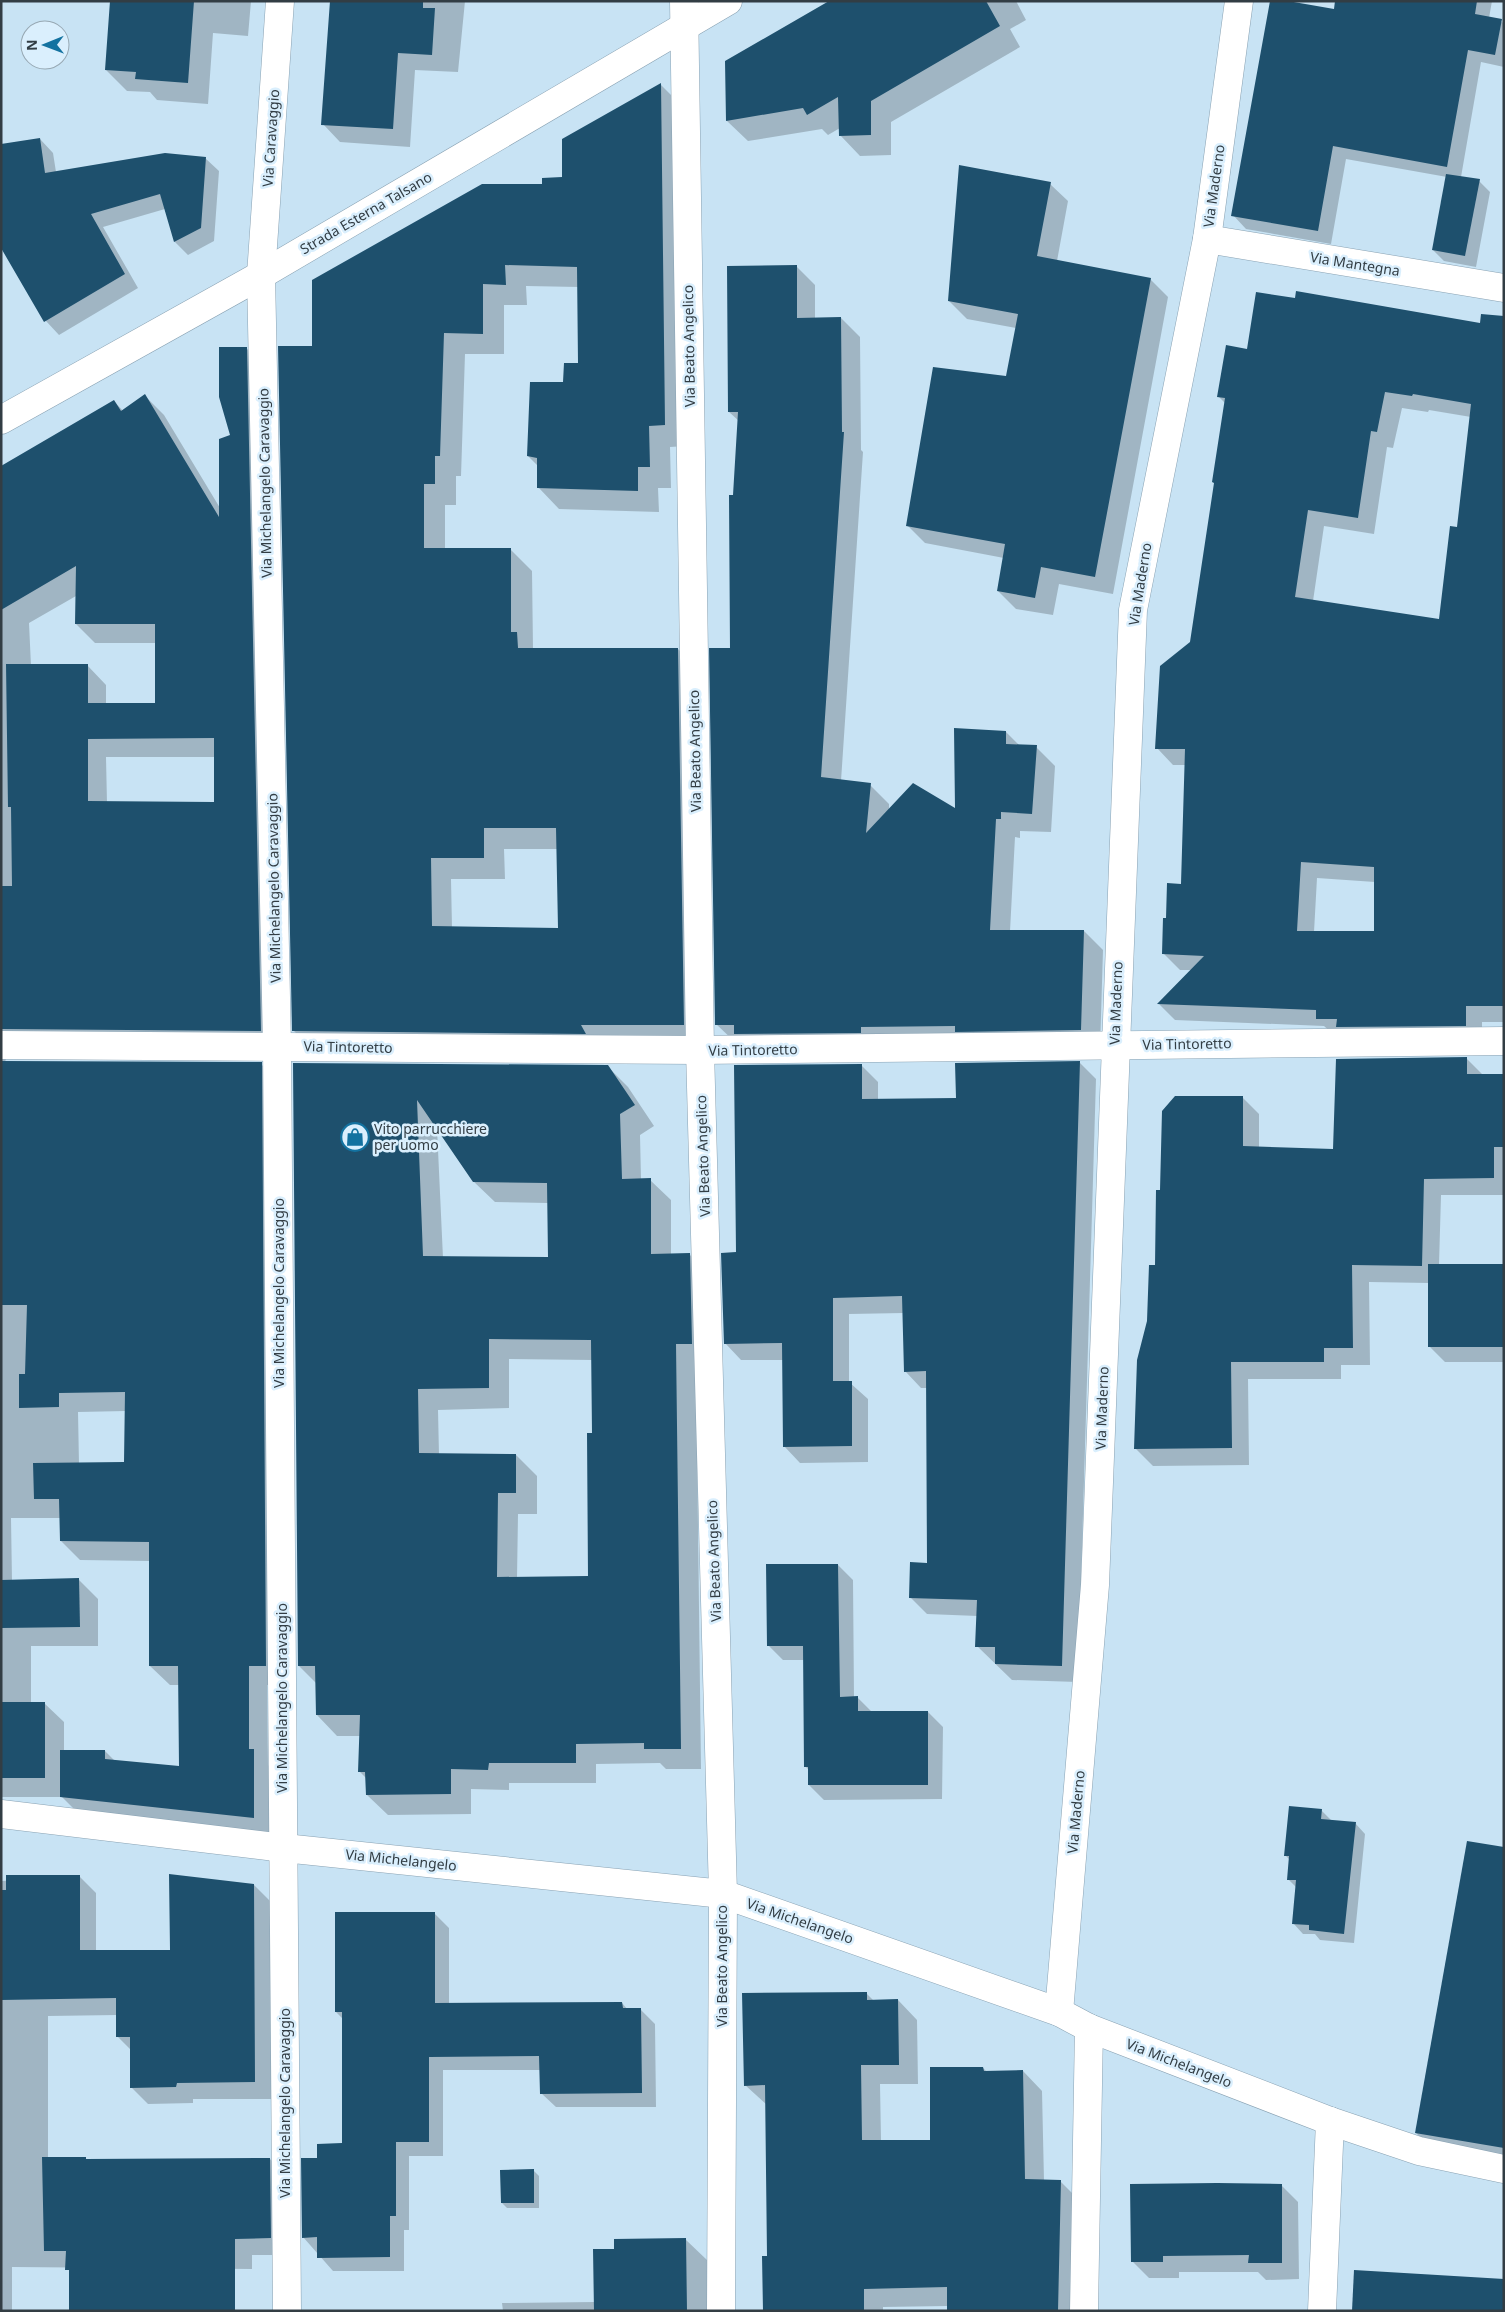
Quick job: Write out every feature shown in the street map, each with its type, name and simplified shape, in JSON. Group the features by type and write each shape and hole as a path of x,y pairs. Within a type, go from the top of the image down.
{"street":[{"name":"Via Caravaggio","path":"261,275 280,1"},
{"name":"Strada Esterna Talsano","path":"1,420 261,275 684,14 728,1"},
{"name":"Via Maderno","path":"1059,2012 1095,1585 1114,1045 1133,610 1207,239 1239,1"},
{"name":"Via Beato Angelico","path":"684,14 700,1050 722,1894 721,2311"},
{"name":"Via Mantegna","path":"1207,239 1504,288"},
{"name":"Via Michelangelo Caravaggio","path":"261,275 277,1046 287,2311"},
{"name":"Via Tintoretto","path":"1,1045 700,1050 1504,1041"},
{"name":"Via Michelangelo","path":"1,1814 284,1848 722,1894 1059,2012 1089,2028 1330,2121 1419,2151 1504,2169"},
{"path":"1084,2311 1089,2028"},
{"path":"1322,2311 1330,2121"}],"building":[{"path":"110,1 194,1 188,83 135,79 136,72 105,70"},
{"path":"330,1 423,1 423,8 435,8 432,55 398,53 393,129 321,125"},
{"path":"829,1 986,1 1000,26 871,101 871,135 839,136 838,97 807,115 803,108 726,121 725,61"},
{"path":"1270,1 1288,1 1334,9 1335,1 1477,1 1475,14 1502,19 1495,55 1468,50 1447,167 1333,146 1318,231 1231,216"},
{"path":"661,83 665,425 649,426 650,467 638,467 638,491 537,488 537,458 527,456 530,382 563,382 564,363 578,363 577,267 505,265 506,285 483,284 483,334 444,333 440,456 435,456 435,484 424,484 424,548 511,548 511,632 517,632 518,648 678,648 684,1025 581,1025 586,1034 292,1031 278,346 312,346 312,280 482,184 542,184 542,178 562,177 562,139","holes":["484,828 556,828 558,928 432,926 431,858 484,858"]},
{"path":"40,138 45,173 165,153 206,157 201,228 174,242 160,194 91,214 125,274 44,322 1,248 1,144"},
{"path":"959,165 1051,182 1037,256 1151,278 1095,577 1041,567 1035,598 997,591 1005,544 906,526 933,367 1006,376 1018,314 948,301"},
{"path":"1446,174 1480,179 1465,256 1432,250"},
{"path":"797,265 797,318 841,317 842,432 844,432 821,777 871,783 866,833 913,783 955,808 954,728 1006,731 1006,744 1037,745 1032,814 1001,812 1001,819 996,819 990,930 1084,930 1081,1030 955,1032 955,1026 861,1027 861,1033 734,1034 734,1025 715,1025 709,648 730,648 729,495 733,495 738,412 728,412 727,266"},
{"path":"1296,291 1480,323 1481,314 1504,316 1504,1006 1466,1006 1466,1026 1336,1027 1337,1019 1316,1019 1316,1010 1157,1004 1204,956 1162,954 1163,918 1166,918 1167,883 1181,884 1185,749 1155,749 1160,666 1190,642 1225,398 1217,397 1226,345 1247,349 1256,292 1295,298","holes":["1385,392 1412,396 1413,394 1471,404 1457,527 1450,526 1439,619 1295,597 1308,510 1358,518 1371,431 1377,432","1301,862 1374,867 1374,931 1297,931"]},
{"path":"219,347 247,347 261,1031 1,1029 1,886 12,886 11,807 8,807 6,664 88,664 88,703 155,703 155,624 75,624 76,566 1,610 1,466 114,400 121,411 145,394 219,517 219,439 230,435 219,397","holes":["214,738 214,802 88,801 88,739"]},
{"path":"1467,1057 1467,1074 1504,1074 1504,1147 1494,1147 1494,1178 1424,1179 1422,1266 1352,1265 1353,1348 1324,1348 1324,1362 1231,1362 1232,1448 1134,1449 1137,1360 1147,1321 1149,1265 1155,1265 1156,1190 1160,1190 1162,1111 1175,1096 1243,1096 1243,1146 1333,1149 1336,1059"},
{"path":"1,1061 262,1062 266,1666 249,1666 249,1749 254,1749 254,1818 60,1797 60,1750 105,1750 105,1759 179,1766 178,1666 149,1666 149,1542 60,1541 59,1499 34,1499 33,1463 124,1462 125,1392 59,1393 59,1407 19,1408 19,1374 25,1374 27,1305 1,1305"},
{"path":"1080,1061 1062,1666 995,1664 995,1647 975,1647 977,1600 909,1598 910,1562 927,1563 926,1371 904,1372 902,1296 833,1298 833,1381 852,1381 852,1446 783,1447 782,1343 724,1344 721,1253 736,1252 734,1065 862,1064 862,1099 956,1098 955,1063"},
{"path":"293,1063 608,1065 635,1105 620,1114 622,1179 651,1178 651,1254 690,1253 692,1344 676,1344 681,1749 644,1749 644,1743 576,1744 576,1763 489,1763 488,1770 451,1769 451,1794 366,1795 365,1772 358,1772 360,1715 316,1715 315,1666 298,1666","holes":["417,1100 473,1182 547,1183 548,1257 423,1256","489,1339 591,1340 592,1433 587,1433 588,1576 497,1577 498,1493 516,1493 516,1454 419,1453 418,1389 489,1388"]},
{"path":"1428,1264 1504,1264 1504,1347 1428,1347"},
{"path":"766,1564 838,1564 840,1697 858,1696 858,1711 928,1711 928,1785 808,1785 808,1767 804,1767 803,1646 767,1646"},
{"path":"79,1578 80,1627 1,1628 1,1580"},
{"path":"1,1702 45,1702 45,1778 1,1778"},
{"path":"1289,1806 1322,1809 1321,1819 1356,1822 1344,1934 1309,1930 1309,1925 1292,1924 1296,1880 1287,1880 1289,1856 1284,1856"},
{"path":"1467,1841 1504,1847 1504,2148 1415,2133"},
{"path":"169,1874 254,1884 255,2082 177,2083 176,2087 130,2088 130,2037 116,2037 116,1998 1,2000 1,1890 6,1890 6,1875 80,1875 80,1950 170,1950"},
{"path":"335,1912 435,1912 435,2003 622,2002 623,2008 641,2008 642,2093 540,2094 539,2056 429,2057 429,2142 396,2142 396,2216 390,2216 390,2257 317,2258 317,2237 302,2238 301,2158 317,2158 317,2144 342,2143 342,2012 335,2012"},
{"path":"867,1992 867,2000 898,1999 899,2065 861,2065 862,2140 930,2140 930,2067 983,2067 984,2071 1023,2070 1025,2179 1061,2180 1058,2311 947,2311 947,2287 864,2289 864,2311 763,2311 762,2256 767,2256 765,2085 744,2086 742,1993"},
{"path":"42,2157 86,2157 86,2159 270,2158 271,2238 235,2239 235,2311 69,2311 69,2270 65,2270 66,2251 44,2251"},
{"path":"534,2169 534,2203 501,2203 500,2170"},
{"path":"1130,2184 1282,2184 1282,2263 1248,2263 1249,2255 1163,2256 1163,2262 1131,2262"},
{"path":"686,2238 687,2311 594,2311 593,2249 614,2249 614,2239"},
{"path":"1354,2270 1504,2279 1504,2311 1352,2311"}],"place":[{"name":"Vito parrucchiere per uomo","path":"355,1137"}]}
